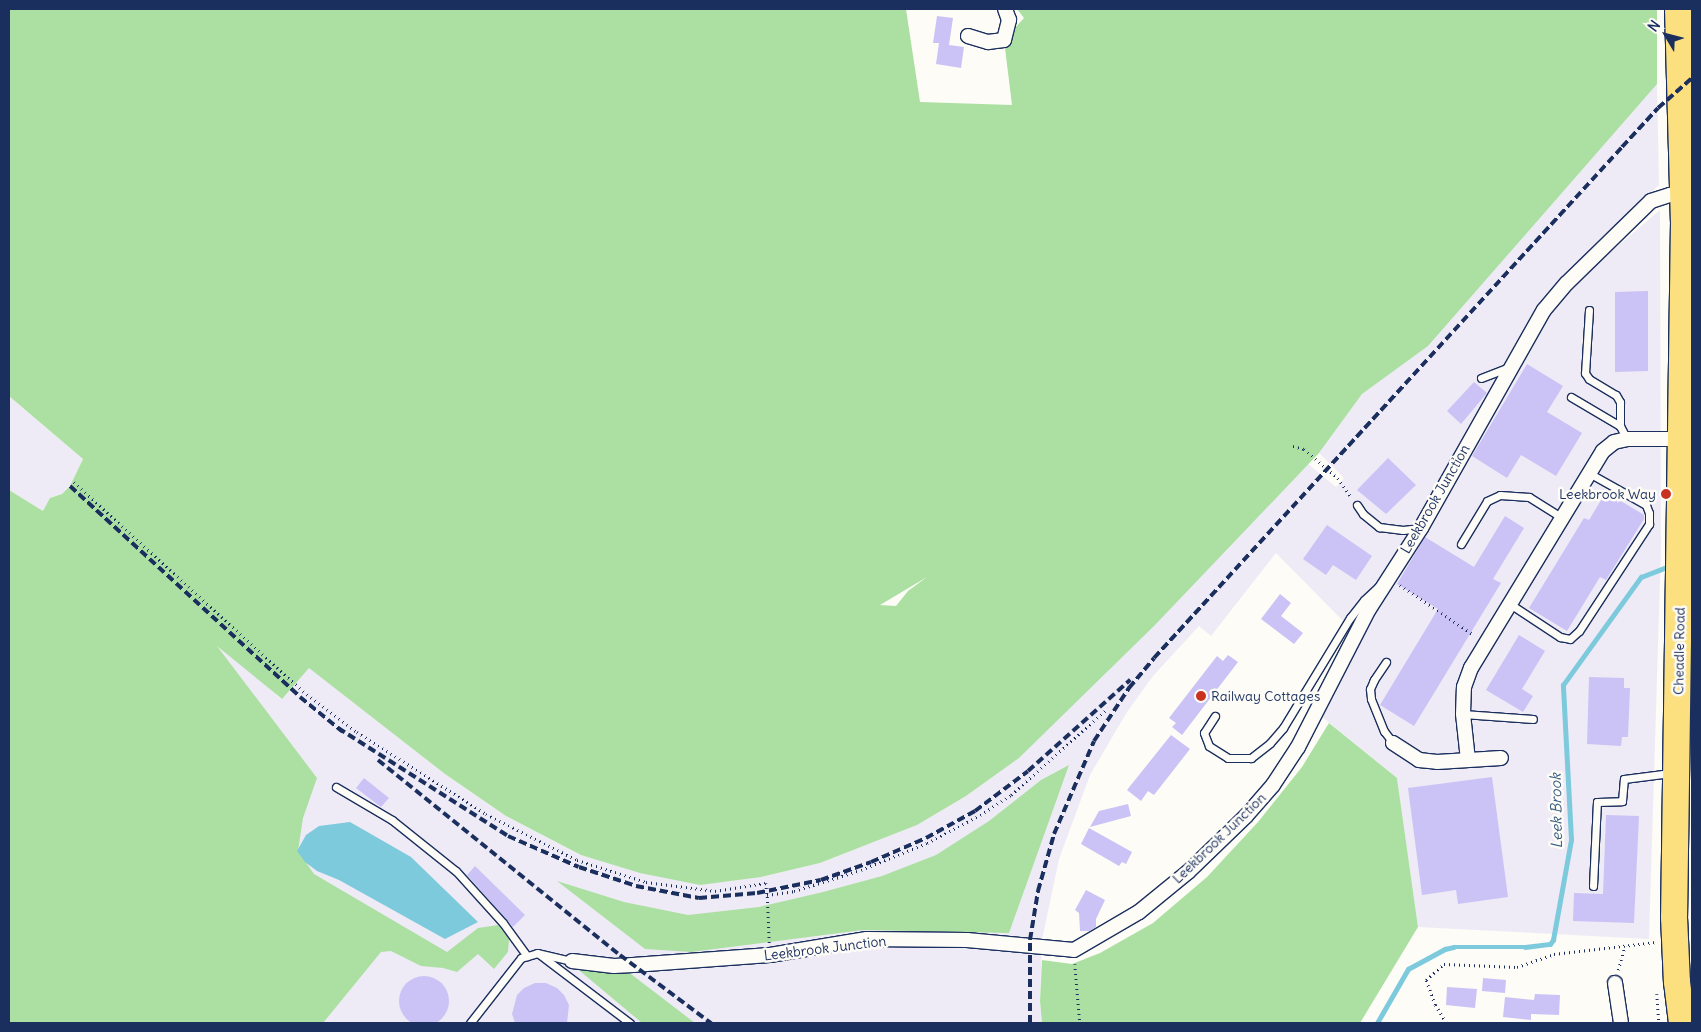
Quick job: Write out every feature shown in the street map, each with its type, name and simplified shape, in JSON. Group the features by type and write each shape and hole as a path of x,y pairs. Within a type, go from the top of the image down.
{"highway":[{"name":"Cheadle Road","path":"1678,9 1687,136 1683,194 1688,222 1688,334 1682,439 1680,562 1684,772 1674,917 1677,982 1682,1023"}],"street":[{"path":"968,36 988,42 1004,40 1009,20 1005,9"},
{"name":"Leekbrook Junction","path":"572,961 614,966 770,955 867,939 974,940 1074,950 1139,912 1188,872 1246,816 1273,785 1298,747 1388,578 1421,528 1544,310 1574,276 1651,201 1670,195 1683,194"},
{"path":"1468,760 1463,714 1464,687 1470,668 1603,451 1614,442 1627,439 1682,439"},
{"path":"1393,743 1419,760 1437,762 1501,758"},
{"path":"1615,983 1620,1023"}],"lane":[{"path":"1589,310 1585,373 1589,379 1616,395 1620,402 1620,426 1627,439"},
{"path":"1481,378 1511,366"},
{"path":"1571,397 1620,426"},
{"path":"1510,604 1560,637 1570,639 1579,631 1649,524 1649,513 1646,505 1589,473"},
{"path":"1461,544 1487,501 1500,495 1529,497 1562,518"},
{"path":"1357,505 1362,514 1379,527 1403,530 1421,528"},
{"path":"1215,716 1204,733 1209,746 1228,758 1251,758 1270,742 1282,728 1350,618 1368,595 1388,578"},
{"path":"1386,662 1370,689 1371,699 1378,719 1393,743"},
{"path":"1463,714 1533,719"},
{"path":"1593,886 1597,802 1622,801 1624,779 1684,772"},
{"path":"336,787 392,820 456,871 503,923 527,956"},
{"path":"537,953 630,1023"},
{"path":"470,1023 521,958 537,953 572,961"}],"path":[{"path":"1293,446 1304,450 1338,478 1357,505"},
{"path":"74,482 303,691 357,732 486,814 577,860 646,882 715,891 766,883 770,955"},
{"path":"1388,578 1486,643"},
{"path":"768,895 794,891 861,870 927,844 980,815 1011,795 1108,708"},
{"path":"1446,1023 1435,1005 1426,980 1444,964 1517,967 1554,954 1654,942"},
{"path":"1615,983 1625,945"},
{"path":"1074,950 1080,1023"}],"shaded area":[{"path":"1648,66 1657,84 1659,185 1617,225 1554,300 1660,210 1661,547 1649,939 1418,927 1397,778 1310,707 1352,630 1276,553 1211,636 1199,626 1153,676 1127,712 1090,775 1059,859 1042,940 1040,1001 1042,1023 9,1023 43,511 9,490 9,396 83,459 70,486 62,494 50,498 281,699 309,667 445,774 506,816 581,855 761,877 820,863 917,825 966,796 1019,758 1307,463 1336,487 1344,478 1319,453 1432,298"}],"green space":[{"path":"9,9 906,9 920,102 1012,105 1004,40 1024,18 1017,9 1657,9 1657,84 1428,346 1362,394 1319,453 1155,625 1019,758 966,796 917,825 820,863 761,877 700,885 640,873 581,855 506,816 445,774 309,668 282,699 217,646 317,778 303,818 298,851 314,874 447,952 478,928 498,925 509,939 508,952 494,969 478,954 457,972 443,968 421,966 391,951 381,952 323,1023 9,1023 9,490 43,511 50,498 62,494 70,486 83,459 9,396","holes":["927,577 908,591 896,606 880,605"]},
{"path":"1329,723 1397,778 1418,927 1360,1023 1042,1023 1040,1001 1042,960 1072,964 1100,953 1153,923 1207,877 1258,822 1302,767"},
{"path":"1069,765 1009,933 863,930 691,952 645,949 557,881 624,902 688,915 759,907 882,876 936,855 989,821 1041,780"},
{"path":"574,966 627,971 695,1023 642,1023"}],"water":[{"path":"350,822 411,857 478,922 445,939 339,880 317,871 305,862 297,851 306,835 319,826"}],"building":[{"path":"937,16 953,18 949,45 964,47 961,68 936,64 939,43 933,43"},
{"path":"1648,291 1648,371 1615,372 1615,292"},
{"path":"1527,364 1563,386 1547,412 1582,433 1556,476 1521,455 1507,478 1472,456"},
{"path":"1474,382 1487,393 1461,424 1447,411"},
{"path":"1388,458 1416,485 1386,514 1357,490"},
{"path":"1606,492 1644,515 1644,519 1606,580 1600,577 1567,631 1529,608 1584,518 1589,520"},
{"path":"1505,516 1524,528 1493,579 1501,583 1414,726 1380,705 1438,609 1397,584 1425,537 1474,567"},
{"path":"1327,525 1372,556 1356,580 1333,565 1326,575 1303,559"},
{"path":"1280,594 1291,603 1281,616 1303,633 1294,644 1261,619"},
{"path":"1519,635 1545,651 1522,689 1533,696 1523,712 1486,690"},
{"name":"Railway Cottages","path":"1228,655 1238,662 1182,735 1172,727 1176,723 1169,718 1217,656 1223,661"},
{"path":"1589,677 1624,678 1624,688 1630,688 1628,737 1622,737 1621,746 1587,744"},
{"path":"1171,735 1190,749 1154,795 1148,791 1141,801 1127,790"},
{"path":"1492,777 1508,897 1458,904 1456,890 1422,895 1408,788"},
{"path":"364,778 389,798 381,807 356,788"},
{"path":"1128,804 1131,816 1090,827 1099,811"},
{"path":"1606,815 1639,816 1634,923 1573,921 1574,893 1603,894"},
{"path":"1089,828 1132,852 1126,864 1122,862 1119,866 1081,844"},
{"path":"475,866 525,915 513,927 467,875"},
{"path":"1086,890 1105,900 1096,919 1096,927 1089,931 1080,931 1079,913 1075,910"},
{"path":"419,976 429,976 442,983 449,996 449,1006 442,1019 429,1026 419,1026 410,1022 403,1015 399,1006 399,996 403,987 410,980"},
{"path":"1483,978 1506,980 1505,993 1482,991"},
{"path":"535,983 546,983 557,988 564,995 569,1005 567,1023 515,1023 512,1014 517,995 524,988"},
{"path":"1447,987 1477,989 1475,1008 1446,1005"},
{"path":"1535,994 1560,995 1559,1015 1531,1014 1531,1020 1503,1017 1505,997 1534,1000"}],"waterway":[{"name":"Leek Brook","path":"1377,1023 1408,969 1445,949 1454,947 1525,947 1550,944 1553,940 1571,840 1563,685 1641,577 1670,566"}],"railway":[{"path":"1030,1023 1030,940 1038,891 1054,834 1094,741 1129,688 1154,658 1622,147 1658,108 1692,78"},
{"path":"70,486 300,697 343,732"},
{"path":"338,728 508,836 579,867 636,886 699,898 757,893 821,880 871,862 926,838 975,811 1028,771 1130,680"},
{"path":"378,760 620,955 711,1023"}],"place":[{"name":"Leekbrook Way","path":"1666,494"},
{"name":"Railway Cottages","path":"1201,696"}]}
